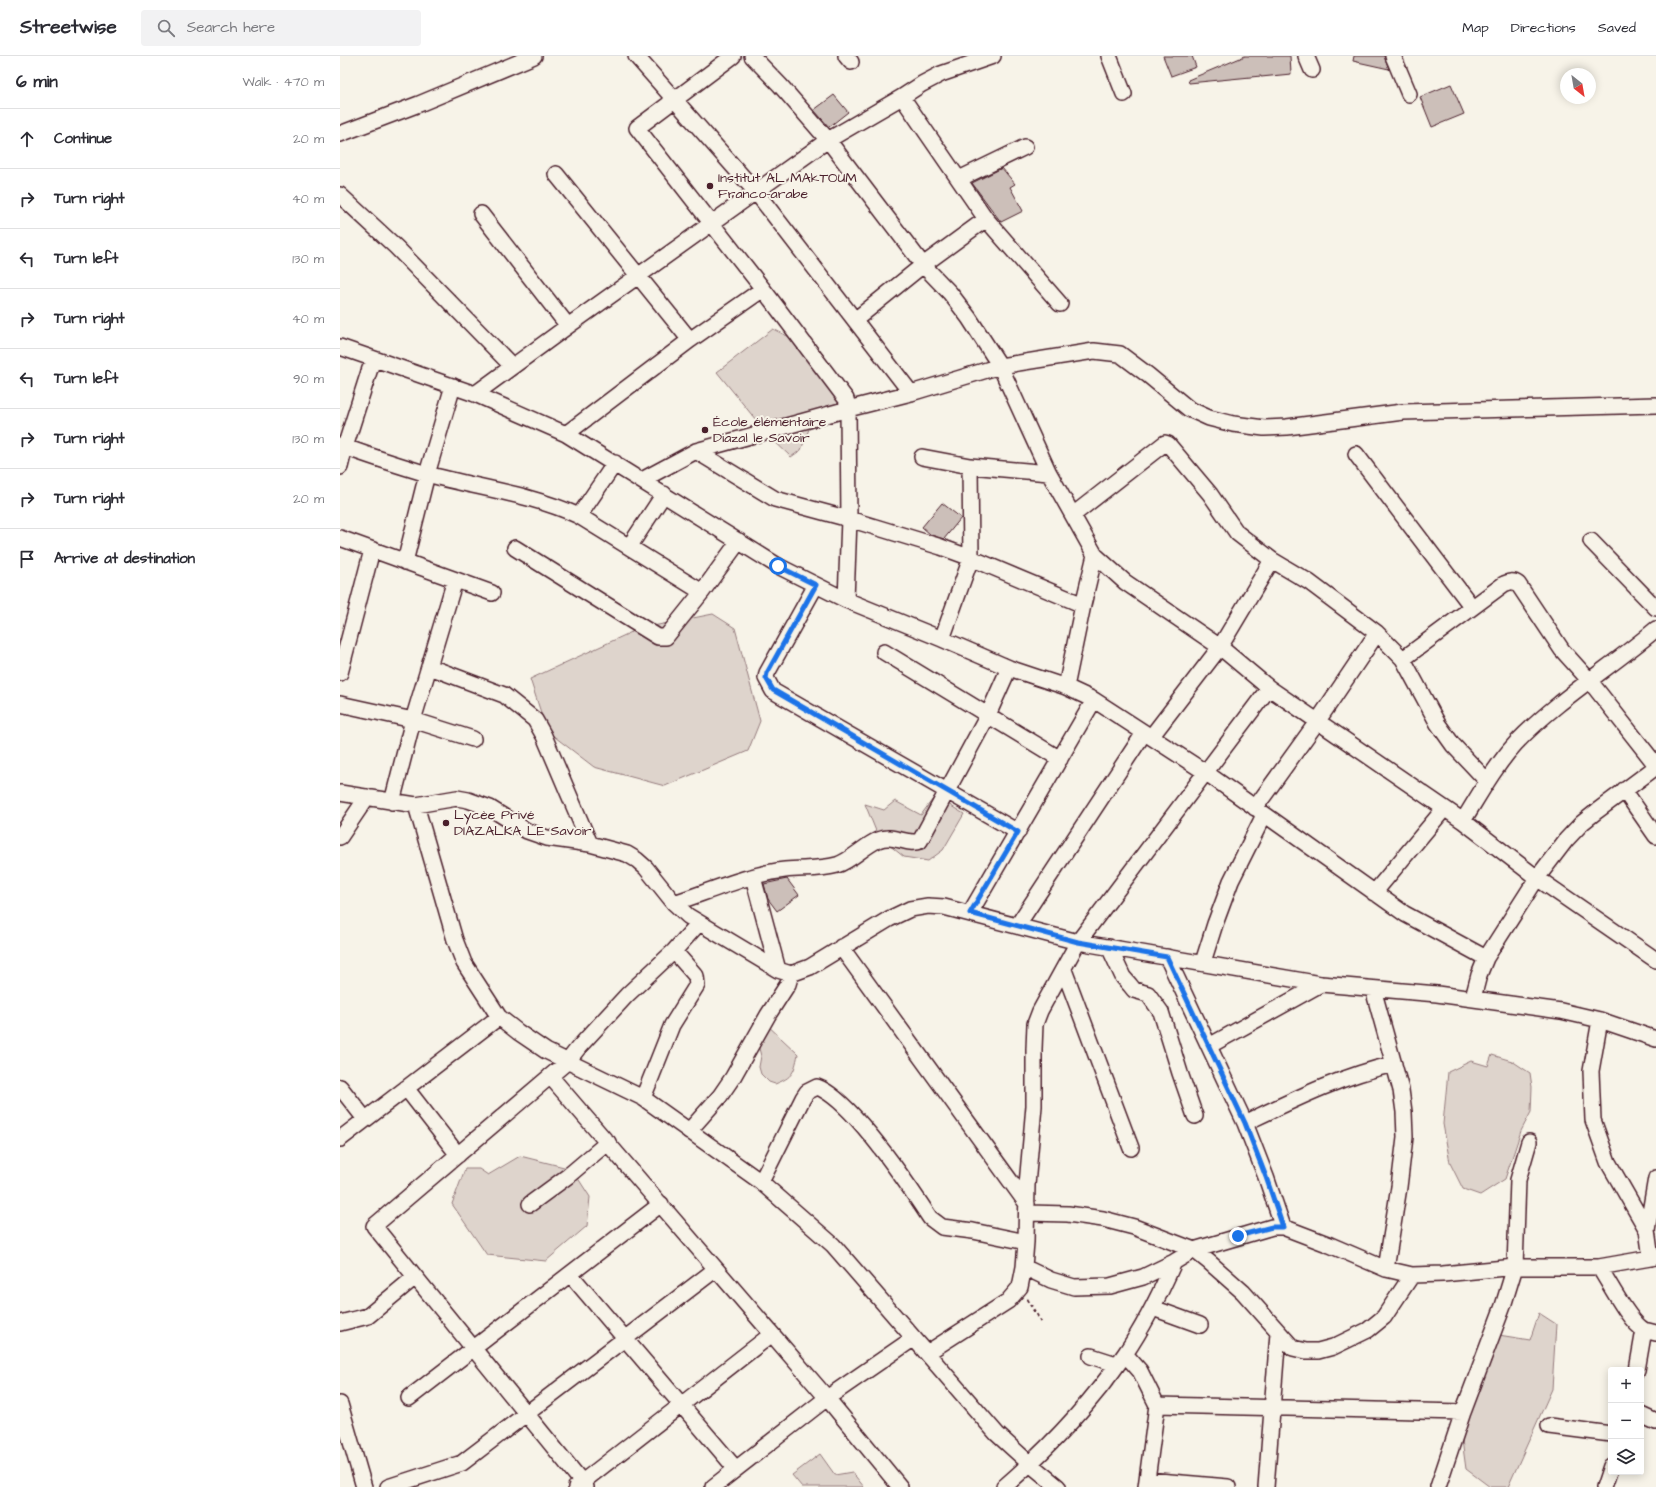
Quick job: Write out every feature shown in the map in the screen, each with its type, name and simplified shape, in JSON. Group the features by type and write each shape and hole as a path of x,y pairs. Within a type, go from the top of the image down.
{"street":[{"path":"340,134 419,104 534,56"},
{"path":"733,56 637,128 763,289 846,400 848,409 849,519 846,600"},
{"path":"752,56 780,85 828,140 923,265 950,293 965,312 1000,366 1049,473 1095,555 1125,582 1220,647 1269,688 1463,821 1537,878 1656,960"},
{"path":"475,394 828,140 941,74 993,56"},
{"path":"1109,56 1124,94"},
{"path":"1393,56 1409,94"},
{"path":"643,58 675,99 756,192 911,393"},
{"path":"902,97 986,219 1060,304"},
{"path":"959,179 1026,147"},
{"path":"556,174 690,340"},
{"path":"340,195 396,247 512,366"},
{"path":"481,214 568,326"},
{"path":"855,320 923,265 986,219"},
{"path":"566,434 690,340 763,289"},
{"path":"340,347 373,360 475,394 566,434 615,463 778,566 846,600 1009,668 1066,687 1094,700 1205,772 1405,914 1486,958"},
{"path":"642,480 696,451 911,393 1000,366 1094,351 1120,354 1189,409 1209,418 1233,424 1264,428 1287,427 1403,412 1656,405"},
{"path":"340,467 342,446 373,360"},
{"path":"405,562 427,474 453,386"},
{"path":"1073,515 1165,443 1172,447 1210,494 1237,532 1272,560 1309,582 1377,633 1403,659 1438,724 1453,745 1487,781"},
{"path":"342,446 427,474 537,500 562,508 579,516 702,592"},
{"path":"696,451 775,499 849,519 971,558 1083,605"},
{"path":"1356,454 1472,607"},
{"path":"922,457 970,466 1049,473"},
{"path":"579,516 615,463"},
{"path":"942,639 971,558 970,466"},
{"path":"629,547 664,494"},
{"path":"340,538 492,593"},
{"path":"515,548 658,637 666,637 702,592 739,541"},
{"path":"1591,541 1616,569 1656,608"},
{"path":"340,673 347,621 372,550"},
{"path":"1066,687 1095,555"},
{"path":"1017,926 1148,735 1220,647 1272,560"},
{"path":"392,802 413,720 455,580"},
{"path":"1403,659 1472,607 1504,584 1511,581 1518,584 1562,650 1589,680 1656,766 1582,823 1566,840 1537,878 1486,958 1479,975 1473,998"},
{"path":"816,585 767,673 766,678 768,685 773,690 1018,832"},
{"path":"1203,962 1215,924 1259,811 1377,633"},
{"path":"1463,821 1487,781 1515,745 1529,730 1545,715 1589,680 1653,635"},
{"path":"884,652 1060,759"},
{"path":"430,667 504,695 535,720 544,736 590,844"},
{"path":"674,903 753,877 786,870 837,865 878,840 886,838 898,839 910,843 920,841 988,715 1009,668"},
{"path":"927,1353 1003,1305 1020,1287 1024,1267 1026,1242 1027,1185 1034,1106 1035,1024 1040,1011 1064,970 1078,942 1269,688"},
{"path":"970,913 1094,700"},
{"path":"340,704 413,720 473,739"},
{"path":"1624,790 1656,836"},
{"path":"340,793 416,806 457,798 468,800 490,808 527,831 548,838 590,844 627,854 637,860 674,903 699,923 785,972 810,967 889,919 910,909 928,906 944,907 1078,942 1203,962 1321,984 1473,998 1561,1011 1600,1020 1656,1039"},
{"path":"340,837 367,797"},
{"path":"416,806 464,963 499,1017 546,1051 643,1098 761,1182 833,1245 997,1434 1058,1487"},
{"path":"1374,893 1444,809"},
{"path":"689,1131 720,1096 733,1078 768,1015 788,984 753,877"},
{"path":"699,923 674,952 626,995 568,1061 374,1226 526,1414 581,1486 772,1334"},
{"path":"841,947 1027,1209 1103,1219 1134,1227 1194,1250 1242,1292 1293,1348 1306,1351 1318,1351 1333,1347 1368,1330 1384,1317 1412,1275"},
{"path":"1109,947 1123,977 1134,990 1148,994 1161,1012 1195,1116"},
{"path":"643,1098 672,1025 697,985 696,976 674,952"},
{"path":"1167,957 1245,1123 1283,1227"},
{"path":"1064,970 1131,1148"},
{"path":"1209,1046 1321,984"},
{"path":"1373,989 1401,1090 1405,1137 1386,1269"},
{"path":"340,1139 499,1017"},
{"path":"1024,1267 1051,1280 1074,1287 1095,1288 1124,1283 1143,1277 1174,1262 1194,1250 1272,1227 1283,1227 1386,1269 1412,1275 1443,1274 1515,1267 1599,1267 1654,1258 1647,1230 1608,1162 1593,1120 1591,1071 1600,1020"},
{"path":"1245,1123 1342,1079 1394,1064"},
{"path":"550,1076 827,1398 900,1487"},
{"path":"340,1087 365,1119"},
{"path":"761,1182 803,1098 807,1092 817,1087 825,1090 844,1106 863,1127 930,1218 936,1223 942,1227 973,1231 1026,1242"},
{"path":"406,1088 458,1155"},
{"path":"530,1204 568,1176 608,1142"},
{"path":"1438,1487 1463,1412 1503,1306 1515,1267 1518,1180 1529,1142"},
{"path":"1647,1230 1656,1178"},
{"path":"409,1398 661,1204"},
{"path":"1004,1487 1030,1464 1081,1409 1121,1359 1153,1308 1174,1262"},
{"path":"1599,1267 1630,1315 1650,1331 1638,1367"},
{"path":"388,1487 462,1463 716,1269"},
{"path":"570,1274 736,1469"},
{"path":"340,1323 368,1316 414,1277"},
{"path":"1153,1308 1200,1325"},
{"path":"1266,1487 1278,1333"},
{"path":"713,1487 827,1398 914,1338"},
{"path":"1091,1356 1121,1359 1140,1372 1157,1405 1147,1483 1228,1487"},
{"path":"340,1404 364,1487"},
{"path":"1157,1405 1463,1412"},
{"path":"1644,1416 1656,1422"},
{"path":"1550,1426 1608,1434"},
{"path":"1604,1487 1608,1475"}],"path":[{"path":"1020,1287 1042,1324"}],"shaded area":[{"path":"773,329 822,353 850,401 884,391 871,409 809,429 801,450 791,457 769,436 717,372"},
{"path":"713,614 735,628 760,721 748,751 665,786 594,767 547,731 530,679 638,629"},
{"path":"935,796 964,814 943,850 928,861 904,857 878,836 865,804 884,810 895,801 921,815"},
{"path":"764,1022 798,1054 792,1074 786,1079 775,1084 769,1082 761,1074 759,1067 761,1056 757,1041"},
{"path":"1492,1055 1512,1061 1530,1073 1532,1087 1531,1112 1521,1131 1505,1179 1480,1195 1463,1189 1450,1163 1443,1124 1448,1072 1471,1061 1488,1066"},
{"path":"520,1156 572,1169 590,1197 587,1226 546,1261 487,1255 452,1204 465,1169 479,1169 488,1175"},
{"path":"1539,1313 1556,1324 1552,1389 1508,1487 1490,1487 1466,1469 1457,1404 1486,1333 1530,1340"},
{"path":"820,1454 835,1475 852,1472 864,1487 802,1487 792,1475"}],"building":[{"path":"1163,56 1192,56 1196,67 1171,76"},
{"path":"1245,56 1290,56 1291,74 1189,83 1188,80"},
{"path":"1354,56 1384,56 1389,69 1353,61"},
{"path":"1451,84 1464,114 1432,127 1420,97"},
{"path":"834,95 848,112 829,127 814,110"},
{"path":"1002,168 1015,184 1010,187 1023,211 1001,222 972,183"},
{"path":"942,503 961,518 944,539 931,535 922,527"},
{"path":"787,879 799,895 777,911 768,899 764,884"}],"place":[{"name":"Institut AL MAkTOUM Franco-arabe","path":"710,186"},
{"name":"École élémentaire Diazal le Savoir","path":"705,430"},
{"name":"Lycèe Privé DIAZALKA LE Savoir","path":"446,823"}],"route":[{"path":"778,566 816,585 767,673 766,678 768,685 773,690 1018,832 970,913 1078,942 1167,957 1245,1123 1283,1227 1272,1227 1238,1236"}]}
